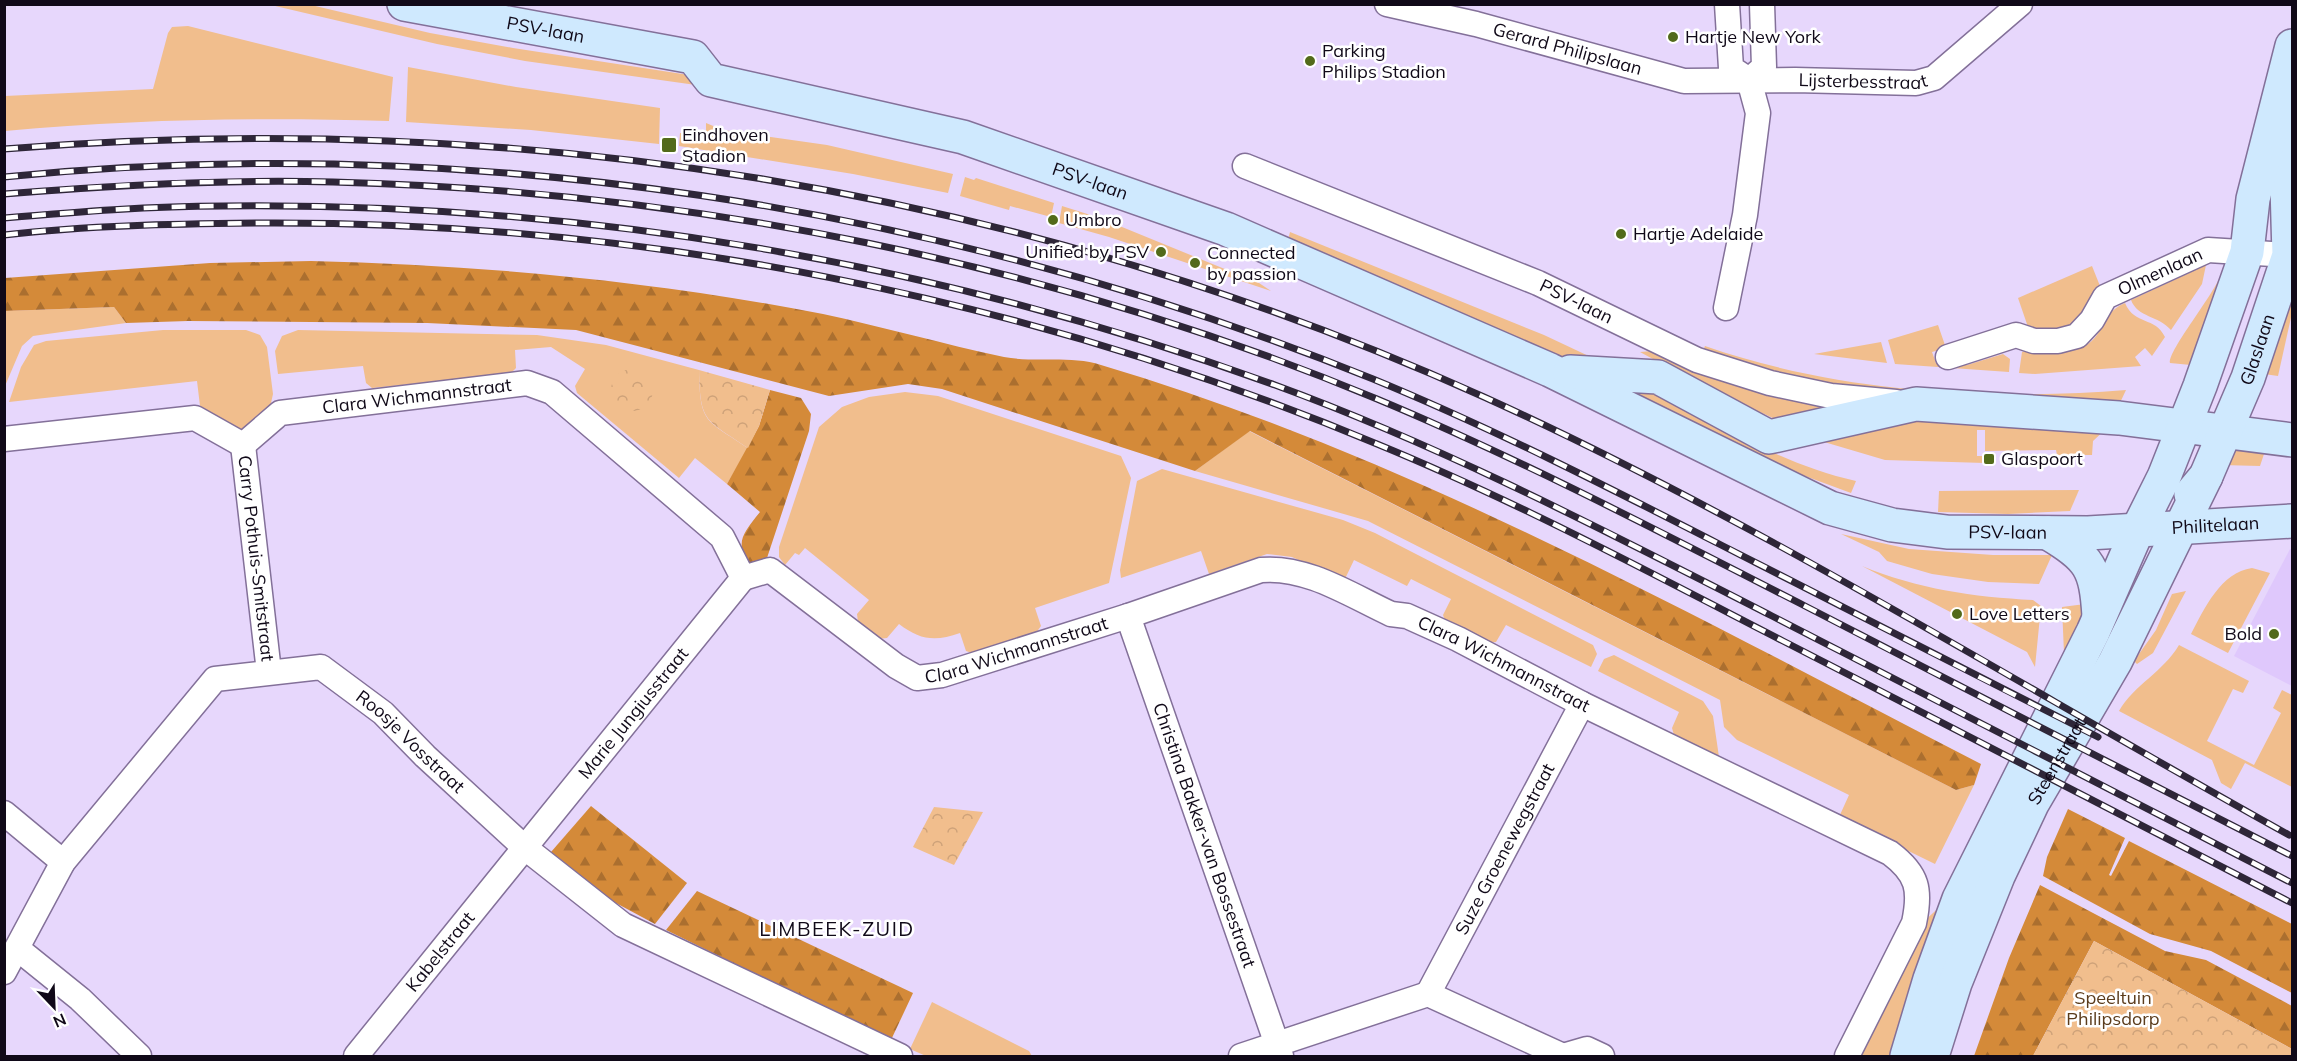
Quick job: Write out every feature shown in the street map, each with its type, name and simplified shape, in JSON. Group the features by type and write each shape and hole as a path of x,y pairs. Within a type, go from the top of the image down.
{"main road":[{"name":"PSV-laan","path":"404,4 693,57 711,80 974,140 1226,229 1550,370 1830,508 1892,525 1947,532 2048,533 2138,529"},
{"name":"PSV-laan","path":"503,4 543,15 616,43"},
{"name":"Glaslaan","path":"2138,529 2164,477 2247,252 2253,199 2288,60"},
{"name":"Glaslaan","path":"2206,476 2248,378 2289,255 2288,60"},
{"name":"PSV-laan","path":"1550,370 1658,377 1769,437 1916,404 2018,409 2184,426"},
{"path":"2184,426 2292,440"},
{"path":"2184,426 2195,443 2206,476"},
{"name":"Steenstraat","path":"1932,1056 1955,983 1998,876 2032,804 2115,662 2176,519 2206,476"},
{"name":"Glaslaan","path":"2164,477 2164,498 2176,519"},
{"name":"Philitelaan","path":"2138,529 2176,519 2292,521"},
{"name":"Steenstraat","path":"1907,1056 1930,979 1959,899 2099,618 2138,529"},
{"path":"2048,533 2077,551 2090,568 2097,584 2099,618"}],"street":[{"name":"Gerard Philipslaan","path":"1387,4 1476,24 1684,81 1749,80"},
{"path":"1726,309 1745,215 1758,113 1749,80 1731,68 1727,4"},
{"path":"1749,80 1764,67 1762,4"},
{"name":"Lijsterbesstraat","path":"1749,80 1910,83 1929,81 2020,4"},
{"name":"PSV-laan","path":"1245,166 1538,283 1697,360 1770,383 1831,396 1916,404"},
{"name":"Olmenlaan","path":"1948,357 2016,335 2034,341 2058,341 2077,336 2092,320 2105,297 2208,250 2289,255"},
{"name":"Clara Wichmannstraat","path":"243,446 280,414 527,383 552,392 722,537 743,578 770,570 896,666 916,678 942,675 1128,616 1261,570 1281,568 1301,572 1391,614 1407,616 1458,639 1582,704 1890,853 1905,864 1915,881 1919,900 1914,922 1847,1056"},
{"path":"4,439 195,418 243,446"},
{"name":"Carry Pothuis-Smitstraat","path":"243,446 270,672"},
{"name":"Marie Jungiusstraat","path":"524,847 743,578"},
{"name":"Christina Bakker-van Bossestraat","path":"1128,616 1279,1051"},
{"name":"Roosje Vosstraat","path":"4,972 63,861 215,679 321,667 384,713 425,756 524,847 623,925 900,1056"},
{"name":"Suze Groenewegstraat","path":"1428,994 1582,704"},
{"path":"4,813 63,861"},
{"name":"Kabelstraat","path":"356,1056 524,847"},
{"path":"18,949 80,999 139,1056"},
{"path":"1241,1056 1279,1051 1428,994 1563,1056 1587,1049 1602,1056"}],"shaded area":[{"name":"Bold","path":"2292,549 2292,686 2234,656"}],"green space":[{"path":"271,5 311,5 430,33 702,77 703,86 525,61 437,44"},
{"path":"188,26 393,77 389,121 197,120 5,131 5,96 153,89 168,33 172,27"},
{"path":"408,67 516,87 660,108 659,144 531,130 406,122"},
{"path":"706,123 723,130 827,145 953,174 948,193 853,174 679,146 680,133 706,135"},
{"path":"965,177 974,180 976,178 1054,203 1051,217 1010,206 1009,210 960,196"},
{"path":"1062,206 1100,218 1259,283 1271,291 1109,237 1059,223"},
{"path":"1290,232 1544,335 1595,359 1589,369 1286,248"},
{"path":"311,261 504,271 696,292 823,314 1004,357 1078,360 1101,365 1216,403 1329,445 1440,493 1659,597 1981,764 1974,785 1956,790 1250,431 1195,471 942,389 908,384 829,396 576,330 427,323 188,321 126,323 114,307 5,311 5,278 210,263"},
{"path":"2206,265 2202,284 2171,330 2134,306 2131,300"},
{"path":"2092,266 2100,286 2085,317 2062,331 2033,330 2028,327 2018,298"},
{"path":"2222,272 2229,273 2191,365 2170,363 2176,346 2211,294"},
{"path":"2292,276 2292,313 2278,376 2264,374"},
{"path":"2125,303 2134,315 2156,326 2165,337 2152,356 2145,348 2135,357 2141,366 2035,374 2019,373 2022,352 2028,350 2068,351 2086,345 2094,339 2110,314"},
{"path":"114,307 126,323 33,336 22,346 5,386 5,311"},
{"path":"1938,325 1946,348 1932,352 1936,363 1967,365 2003,354 2010,359 2009,372 1895,364 1888,340"},
{"path":"163,330 246,330 260,335 267,347 273,394 271,403 260,423 249,430 236,430 206,413 200,406 197,381 9,402 21,367 34,345 46,341"},
{"path":"298,330 537,335 606,345 699,370 701,401 708,418 722,431 748,448 727,484 695,458 679,478 577,393 575,386 585,369 551,347 515,350 516,368 510,374 372,388 366,383 363,366 278,374 275,351 282,336"},
{"path":"1881,342 1887,363 1814,354"},
{"path":"1705,346 1755,362 1807,374 1913,389 2020,394 2126,390 2118,407 1848,393 1701,355"},
{"path":"1652,351 1715,379 1718,374 1857,406 1777,420 1760,412 1758,416 1640,352"},
{"path":"632,369 640,370 647,375 652,382 652,398 647,405 640,410 632,411 624,410 617,405 612,398 611,390 612,382 617,375 624,370"},
{"path":"699,370 770,390 759,426 748,448 714,425 708,418 701,401"},
{"path":"1641,383 1772,452 1800,464 1856,481 1851,493 1786,469 1634,397"},
{"path":"770,390 801,398 811,414 809,431 766,561 754,571 744,554 742,541 760,512 727,484 759,426"},
{"path":"905,392 938,396 1121,456 1131,478 1109,583 1035,608 1041,626 1036,633 975,654 966,651 960,633 943,638 928,638 899,624 887,638 878,639 858,622 857,614 869,600 805,548 799,555 795,553 785,565 779,557 779,547 819,427 842,407 869,397"},
{"path":"1879,418 2108,427 2093,441 2092,455 2057,455 2056,450 1985,451 1985,430 1977,430 1977,456 1985,456 1985,463 1885,460 1814,439"},
{"path":"1249,431 1956,790 1974,785 1935,864 1839,817 1849,795 1737,740 1724,727 1720,700 1368,521 1195,471"},
{"path":"2223,449 2265,451 2260,466 2221,465"},
{"path":"1162,469 1343,520 1375,533 1593,645 1597,654 1591,667 1506,625 1496,642 1487,643 1446,623 1443,615 1451,599 1411,579 1407,586 1354,560 1344,581 1292,557 1267,554 1209,574 1201,551 1121,578 1120,570 1137,481"},
{"path":"2079,490 2070,511 2008,514 1938,512 1939,491"},
{"path":"1841,534 1909,549 1993,555 2052,555 2039,584 1988,582 1932,574 1887,561 1879,552"},
{"path":"1862,566 1925,586 1989,597 2033,600 2041,606 2035,667 2027,652"},
{"path":"2252,568 2270,573 2228,653 2191,634 2208,603 2223,584 2231,576"},
{"path":"2186,591 2153,653 2137,664 2134,661 2156,630 2172,594"},
{"path":"2085,604 2083,626 2072,654 2064,653 2062,607"},
{"path":"2179,645 2249,681 2243,693 2233,689 2207,741 2254,765 2281,713 2273,708 2282,690 2292,695 2292,787 2245,763 2231,789 2221,783 2212,760 2119,711 2132,694 2165,663"},
{"path":"1614,655 1703,701 1713,716 1719,757 1674,735 1672,728 1679,712 1598,671 1604,659"},
{"path":"591,806 687,883 655,924 614,902 551,852"},
{"path":"934,807 983,812 954,865 913,847"},
{"path":"2068,809 2125,838 2109,875 2111,876 2129,841 2292,924 2292,993 2211,951 2150,934 2043,876 2047,857"},
{"path":"2040,885 2165,951 2206,960 2292,1006 2292,1049 2094,941 2033,1056 1974,1056 2009,958"},
{"path":"697,891 913,993 891,1040 666,930"},
{"path":"1945,902 1893,1056 1857,1056 1921,924"},
{"name":"Speeltuin Philipsdorp","path":"2094,941 2292,1049 2292,1056 2033,1056"},
{"path":"932,1002 1029,1051 1032,1056 926,1056 910,1049"}],"railway":[{"path":"4,149 195,139 385,141 573,154 760,178 945,215 1127,263 1307,324 1484,397 1587,446 1790,552 2289,835"},
{"path":"4,177 178,165 352,165 527,175 701,196 873,226 1043,268 1210,318 1373,379 1462,417 1637,502 2098,737"},
{"path":"4,194 168,184 292,181 467,188 600,200 733,218 865,242 996,273 1125,309 1252,351 1377,399 1486,447 1593,498 2292,856"},
{"path":"4,218 168,207 357,207 491,215 625,228 757,248 889,273 1019,305 1148,342 1275,385 1339,410 1527,493 2292,883"},
{"path":"4,235 100,227 260,223 403,226 546,236 688,253 830,278 970,309 1108,347 1244,392 1377,444 1480,489 1632,563 2292,903"}],"place":[{"name":"Hartje New York","path":"1673,37"},
{"name":"Parking Philips Stadion","path":"1310,61"},
{"name":"Eindhoven Stadion","path":"669,145"},
{"name":"Umbro","path":"1053,220"},
{"name":"Hartje Adelaide","path":"1621,234"},
{"name":"Unified by PSV","path":"1161,252"},
{"name":"Connected by passion","path":"1195,263"},
{"name":"Glaspoort","path":"1989,459"},
{"name":"Love Letters","path":"1957,614"},
{"name":"Bold","path":"2274,634"}],"district":[{"name":"LIMBEEK-ZUID","path":"837,929"}]}
